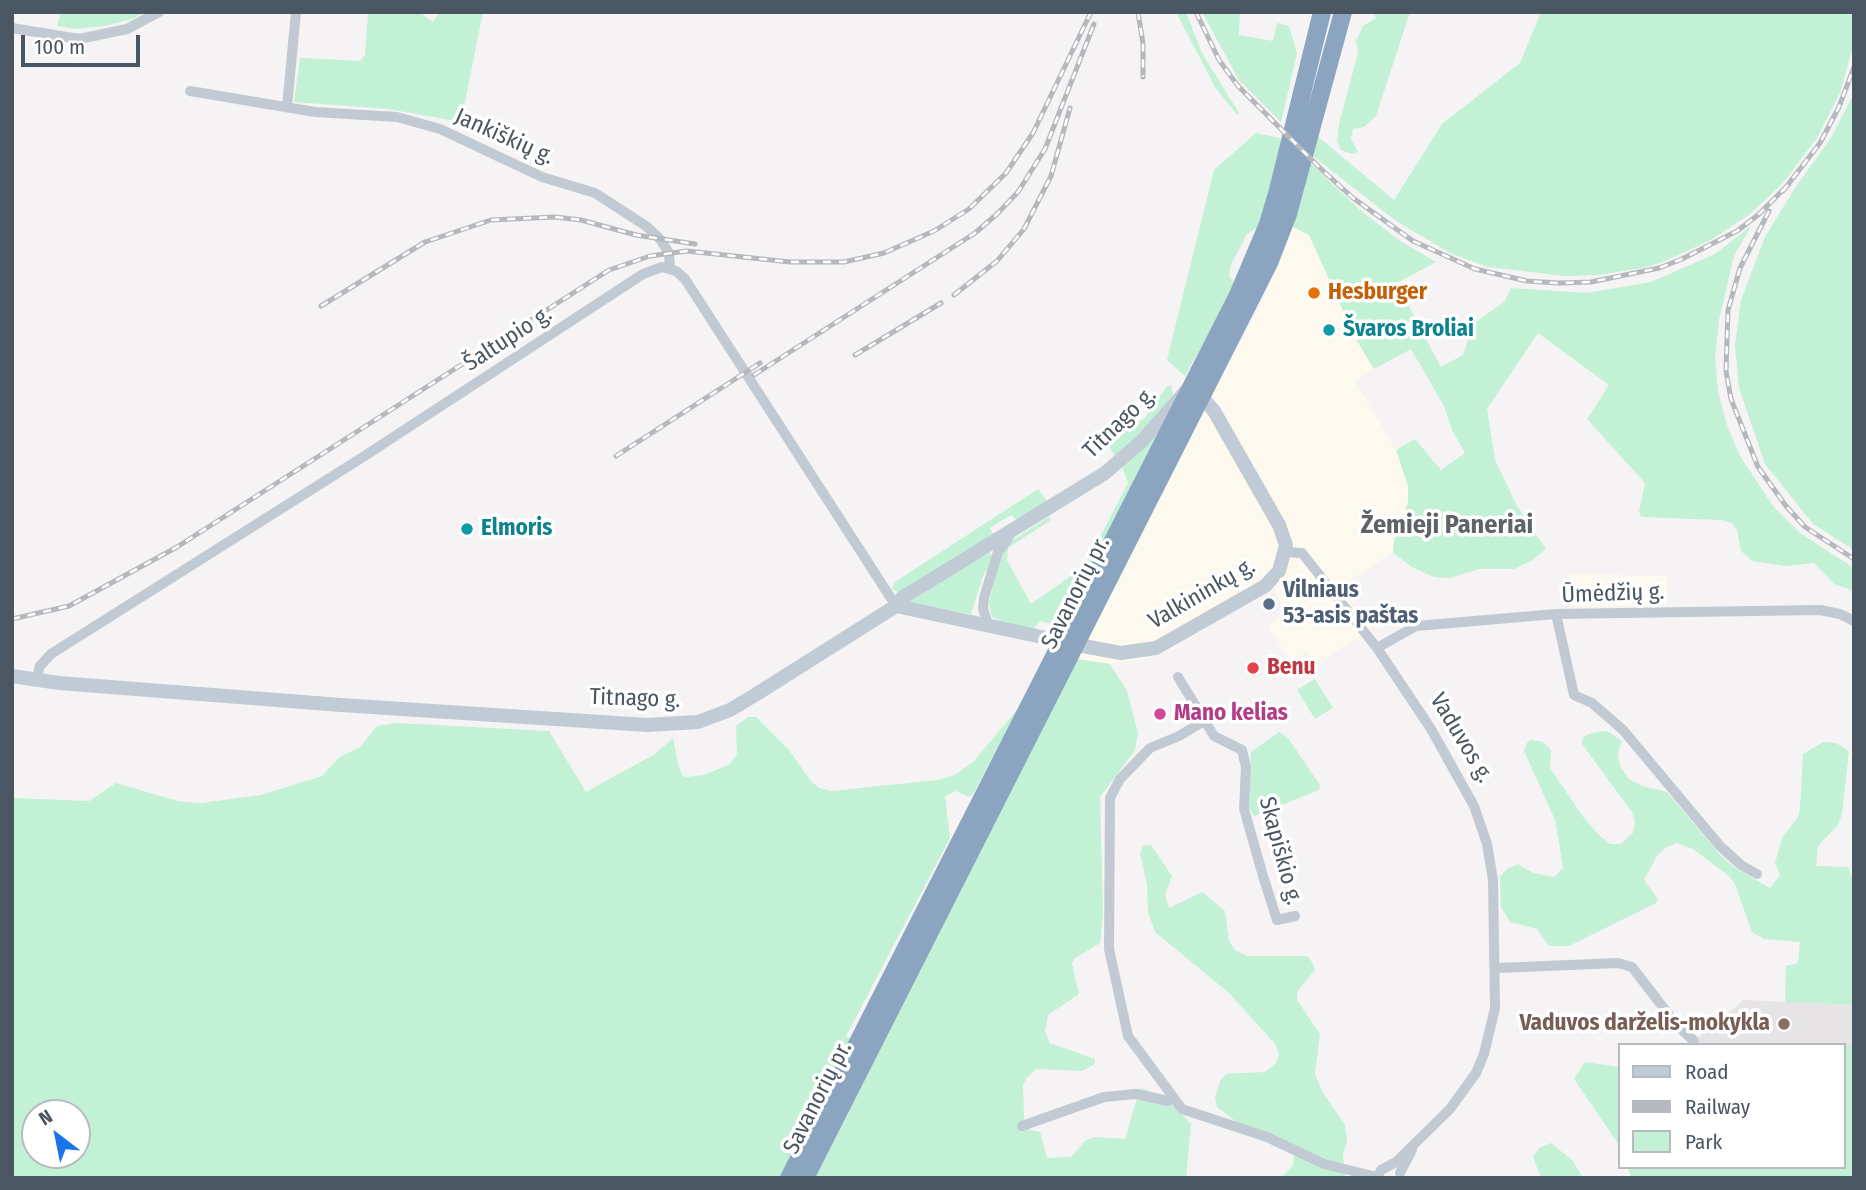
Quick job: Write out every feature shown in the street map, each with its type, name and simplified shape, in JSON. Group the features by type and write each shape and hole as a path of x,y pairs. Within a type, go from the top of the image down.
{"highway":[{"name":"Savanorių pr.","path":"805,1178 1197,391 1268,224 1322,12"},
{"name":"Savanorių pr.","path":"789,1178 1197,391 1249,307 1288,214 1343,12"}],"street":[{"path":"12,28 79,39 127,29 159,12"},
{"path":"287,107 296,12"},
{"name":"Jankiškių g.","path":"190,91 287,107 397,117 462,138 542,177 595,193 646,226 660,239 669,253 670,268"},
{"name":"Šaltupio g.","path":"36,680 40,666 51,654 363,457 643,274 655,268 670,268"},
{"path":"670,268 685,279 896,606 1056,640"},
{"path":"1197,391 1214,411 1279,524 1286,552"},
{"name":"Titnago g.","path":"12,676 341,705 678,726 698,722 730,710 896,606 902,598 1014,531 1125,457 1197,391"},
{"path":"989,627 983,609 984,598 1000,547 1014,531"},
{"name":"Valkininkų g.","path":"1083,646 1121,653 1156,648 1265,586 1279,570 1286,552"},
{"name":"Vaduvos g.","path":"1204,721 1179,736 1150,748 1120,779 1108,805 1111,964 1128,1036 1182,1109 1266,1137 1324,1164 1377,1177 1381,1170 1390,1167 1450,1109 1478,1069 1493,1020 1497,968 1493,880 1487,844 1474,806 1457,771 1377,648 1303,553 1286,552"},
{"name":"Ūmėdžių g.","path":"1377,648 1416,626 1556,614 1820,610 1853,620"},
{"path":"1556,614 1574,695 1592,703 1623,730 1720,846 1741,865 1757,874"},
{"name":"Skapiškio g.","path":"1178,677 1204,721 1219,740 1242,750 1246,767 1244,809 1277,920 1295,916"},
{"path":"1497,968 1618,963 1632,967 1694,1041"},
{"name":"Vaduvos g.","path":"1022,1126 1104,1097 1136,1094 1168,1101 1173,1098"},
{"name":"Vaduvos g.","path":"1390,1167 1401,1175 1413,1146"}],"shaded area":[{"path":"1291,226 1309,235 1357,341 1374,369 1355,381 1396,450 1408,486 1408,504 1394,540 1393,553 1338,587 1372,629 1315,665 1307,652 1291,662 1268,626 1288,613 1272,587 1168,651 1142,660 1110,664 1077,659 1202,411 1259,308"},
{"path":"1569,574 1667,576 1667,605 1567,608"},
{"name":"Vaduvos darželis-mokykla","path":"1744,1000 1854,1005 1854,1044 1846,1046 1845,1055 1845,1043 1691,1043"}],"green space":[{"path":"61,12 144,12 135,18 105,26 75,29 57,26"},
{"path":"368,12 419,12 433,22 439,12 483,12 461,122 388,109 294,102 300,58 360,61 365,55"},
{"path":"1176,12 1186,12 1202,53 1239,113 1237,115 1215,87"},
{"path":"1202,12 1240,12 1239,35 1273,41 1277,23 1289,26 1297,53 1281,122 1239,80"},
{"path":"1373,12 1410,12 1376,116 1364,127 1353,129 1351,139 1358,152 1352,154 1341,150 1337,141 1339,124 1358,53 1356,41 1363,26 1376,18"},
{"path":"1541,12 1854,12 1854,43 1840,93 1817,138 1783,183 1750,214 1711,240 1663,262 1642,268 1599,275 1565,276 1488,267 1452,254 1396,221 1313,156 1316,135 1394,200 1442,124 1520,63"},
{"path":"1854,93 1854,550 1813,524 1765,464 1739,388 1735,345 1741,300 1765,237 1795,188 1831,138"},
{"path":"1256,133 1284,139 1262,224 1247,234 1231,265 1229,276 1236,285 1185,376 1167,360 1214,170"},
{"path":"1310,163 1359,209 1400,241 1436,262 1397,283 1441,367 1463,355 1469,338 1466,329 1504,302 1511,288 1587,293 1651,282 1715,254 1751,226 1734,256 1719,320 1715,358 1718,392 1727,425 1740,456 1773,506 1800,533 1854,568 1854,591 1834,584 1814,563 1785,566 1752,561 1741,551 1737,530 1732,523 1722,520 1641,517 1639,512 1645,483 1587,419 1609,385 1538,333 1487,409 1495,460 1517,506 1546,549 1531,561 1514,569 1479,569 1450,578 1434,577 1412,567 1393,553 1394,540 1408,503 1408,486 1396,450 1415,439 1441,470 1465,453 1452,430 1444,406 1411,349 1374,369 1357,341 1309,235 1291,226"},
{"path":"1167,386 1171,386 1173,394 1156,417 1116,458 1107,443 1145,418"},
{"path":"1172,410 1060,625 1040,621 1034,628 1005,624 992,617 989,603 1002,550 1049,517 1051,520 1008,548 1007,560 1031,604 1085,566 1128,483 1122,466"},
{"path":"1038,489 1049,504 1018,521 1011,515 990,528 993,534 900,593 892,589 895,582"},
{"path":"990,553 990,567 984,573 971,614 908,604 908,596"},
{"path":"1077,659 1110,664 1127,691 1138,733 1135,750 1100,797 1103,913 1100,943 1074,959 1072,964 1079,994 1048,1015 1045,1031 1050,1043 1095,1059 1095,1064 1082,1071 1037,1069 1027,1077 1023,1085 1024,1119 1016,1127 1040,1132 1047,1158 1071,1157 1086,1140 1095,1137 1125,1139 1140,1088 1150,1091 1176,1108 1191,1124 1186,1178 12,1178 12,798 89,801 116,783 178,801 201,803 261,795 322,776 340,757 360,747 377,726 396,723 549,731 586,792 655,754 673,738 678,764 682,775 686,777 704,775 730,764 737,754 736,726 748,717 756,717 789,750 810,780 819,788 831,791 938,780 955,775 973,762 1021,705 973,794 969,797 956,791 945,796 950,838 846,1036 875,1053"},
{"path":"1315,679 1333,708 1315,719 1297,690"},
{"path":"1607,731 1622,741 1618,753 1620,766 1629,779 1642,786 1667,792 1721,856 1735,868 1770,888 1780,875 1775,863 1782,838 1798,817 1803,754 1823,742 1836,743 1849,751 1842,814 1838,825 1818,846 1816,866 1848,867 1854,882 1854,1005 1785,1002 1786,966 1798,963 1800,942 1764,939 1752,932 1735,884 1729,876 1693,849 1677,843 1666,847 1657,856 1644,880 1658,899 1656,903 1569,946 1549,946 1537,929 1510,922 1501,907 1500,877 1507,869 1518,864 1533,873 1554,877 1563,868 1555,820 1524,751 1531,740 1543,742 1551,750 1550,768 1599,835 1610,844 1621,844 1633,833 1635,821 1632,812 1582,744 1583,737"},
{"path":"1279,732 1288,738 1320,785 1319,790 1254,816 1249,807 1251,752"},
{"path":"1151,845 1172,876 1165,895 1169,908 1202,892 1225,911 1229,941 1235,950 1247,956 1307,956 1312,962 1315,970 1297,992 1297,1000 1320,1034 1315,1074 1322,1091 1345,1125 1347,1140 1343,1156 1345,1175 1348,1178 1280,1178 1293,1166 1294,1155 1287,1144 1243,1127 1217,1107 1215,1098 1220,1081 1226,1074 1265,1072 1276,1063 1279,1054 1275,1044 1229,993 1155,932 1148,912 1147,885 1140,853 1143,846"},
{"path":"1854,1044 1854,1178 1631,1178 1629,1169 1845,1169 1846,1046"},
{"path":"1585,1062 1618,1067 1618,1144 1574,1079"},
{"path":"1551,1143 1573,1161 1583,1178 1541,1178 1533,1157 1539,1148"}],"railway":[{"path":"12,619 69,606 177,547 609,270 650,256 687,251 790,262 844,262 884,253 934,231 969,209 1006,173 1033,133 1091,12"},
{"path":"1138,12 1143,44 1143,77"},
{"path":"1196,12 1219,60 1238,86 1321,169 1353,198 1413,241 1475,269 1527,281 1559,283 1591,282 1659,268 1737,231 1758,215 1789,184"},
{"path":"754,375 975,233 997,214 1018,192 1045,149 1094,24"},
{"path":"1783,191 1820,143 1839,107 1854,67"},
{"path":"954,295 997,261 1024,229 1051,176 1070,108"},
{"path":"1769,211 1740,268 1728,310 1726,371 1731,399 1758,467 1786,506 1805,527 1854,559"},
{"path":"321,306 425,242 491,220 555,217 581,220 636,235 695,244"},
{"path":"855,355 941,303"},
{"path":"616,456 760,363"}],"place":[{"name":"Hesburger","path":"1314,293"},
{"name":"Švaros Broliai","path":"1329,330"},
{"name":"Elmoris","path":"467,529"},
{"name":"Vilniaus 53-asis paštas","path":"1269,604"},
{"name":"Benu","path":"1253,668"},
{"name":"Mano kelias","path":"1160,714"},
{"name":"Vaduvos darželis-mokykla","path":"1784,1024"}],"district":[{"name":"Žemieji Paneriai","path":"1447,526"}]}
